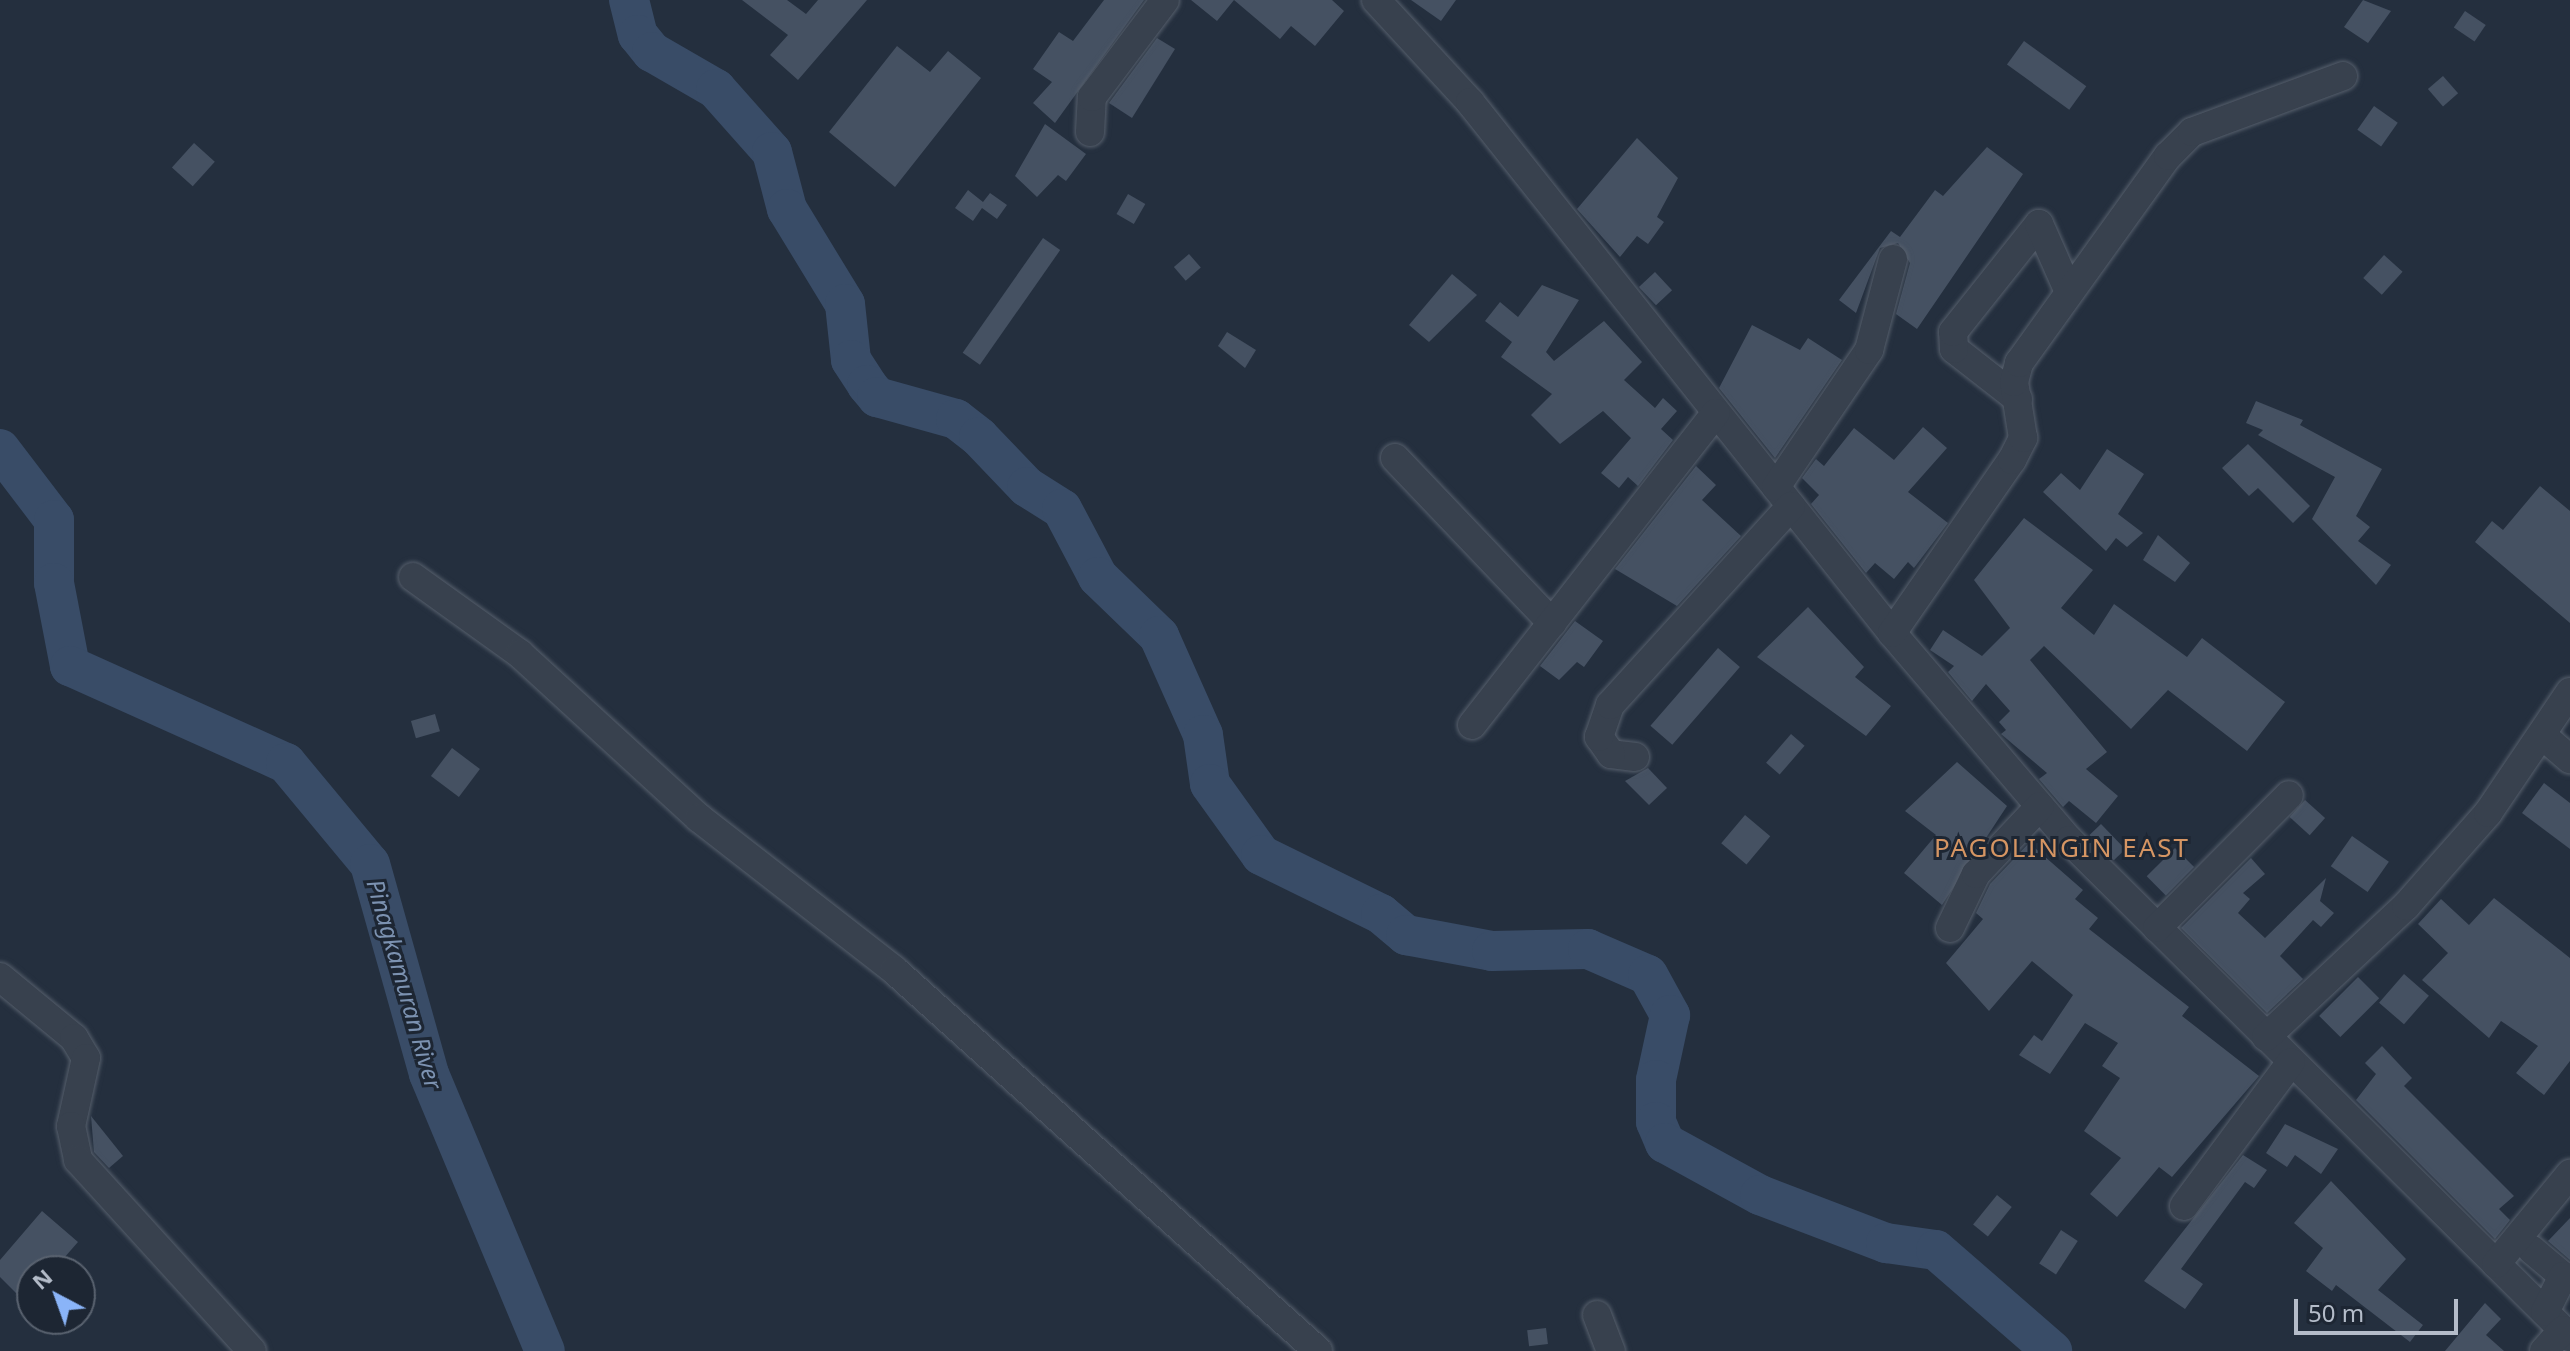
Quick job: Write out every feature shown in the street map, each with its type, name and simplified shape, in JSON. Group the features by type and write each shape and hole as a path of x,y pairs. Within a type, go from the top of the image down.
{"street":[{"path":"1090,132 1092,97 1165,0"},
{"path":"1376,0 1470,102 1892,633 2040,806 2157,928 2559,1326"},
{"path":"1892,633 2012,460 2023,438 2018,399 2019,363 2069,292 2192,132 2343,76"},
{"path":"2018,399 1954,349 1953,332 2039,224 2069,292"},
{"path":"1635,757 1611,754 1599,737 1610,705 1783,497 1869,350 1893,259"},
{"path":"1472,725 1716,413"},
{"path":"1395,458 1552,623"},
{"path":"413,577 520,654 699,818 894,970 1318,1351"},
{"path":"2266,1037 2406,906 2488,813 2570,692"},
{"path":"2542,735 2570,759"},
{"path":"2157,928 2289,795"},
{"path":"1950,928 1976,874 2040,806"},
{"path":"0,977 74,1038 86,1058 71,1126 78,1160 252,1351"},
{"path":"2184,1206 2291,1062"},
{"path":"2496,1264 2570,1174"},
{"path":"2532,1250 2563,1276 2559,1326 2544,1351"},
{"path":"1597,1315 1611,1351"}],"building":[{"path":"742,0 787,0 806,14 818,0 867,0 798,80 770,55 788,35"},
{"path":"1104,0 1144,0 1055,123 1033,103 1052,82 1033,69 1059,32 1073,41"},
{"path":"1191,0 1234,0 1217,21"},
{"path":"1234,0 1332,0 1344,11 1315,46 1291,26 1280,39"},
{"path":"1411,0 1456,0 1441,21"},
{"path":"2363,0 2391,11 2368,43 2344,27"},
{"path":"2465,11 2486,25 2475,42 2454,28"},
{"path":"1157,38 1175,49 1132,118 1109,103"},
{"path":"2024,41 2086,86 2069,110 2007,64"},
{"path":"897,46 930,72 948,51 981,78 895,187 829,132"},
{"path":"2443,76 2458,93 2443,106 2428,89"},
{"path":"2374,106 2398,123 2381,146 2357,130"},
{"path":"1045,124 1086,154 1066,181 1058,175 1037,197 1015,176"},
{"path":"1637,138 1678,178 1657,217 1664,222 1648,244 1637,236 1620,257 1577,209"},
{"path":"194,143 215,162 193,186 172,168"},
{"path":"1987,147 2023,174 1917,329 1896,314 1910,263 1898,243 1880,248 1856,313 1839,300 1891,231 1900,237 1935,190 1943,196"},
{"path":"968,190 983,202 990,193 1007,205 997,219 982,208 973,221 955,208"},
{"path":"1128,194 1145,204 1134,224 1116,214"},
{"path":"1043,238 1060,250 980,365 963,353"},
{"path":"1189,254 1201,268 1186,281 1174,267"},
{"path":"2384,255 2403,272 2382,295 2363,278"},
{"path":"1655,272 1672,290 1656,305 1639,287"},
{"path":"1452,274 1477,295 1429,342 1409,325"},
{"path":"1542,285 1579,300 1546,352 1554,361 1604,321 1642,362 1624,380 1655,408 1663,398 1677,411 1661,429 1673,440 1638,486 1628,477 1619,488 1601,473 1631,438 1603,411 1560,444 1531,415 1552,394 1501,357 1512,342 1485,321 1500,302 1518,317"},
{"path":"1752,325 1800,350 1808,338 1842,360 1775,458 1719,388"},
{"path":"1227,332 1256,350 1245,368 1218,346"},
{"path":"2256,401 2303,420 2300,425 2382,469 2356,516 2370,527 2358,541 2391,565 2376,585 2312,519 2335,477 2258,435 2263,430 2246,423"},
{"path":"1923,427 1947,448 1908,492 1948,523 1914,568 1908,562 1894,579 1875,563 1866,573 1811,504 1819,495 1802,478 1816,459 1824,466 1854,428 1894,460"},
{"path":"2248,444 2310,506 2293,523 2258,488 2249,496 2222,468"},
{"path":"2107,449 2144,474 2118,514 2143,533 2127,547 2116,538 2106,551 2043,492 2061,473 2080,490"},
{"path":"1696,466 1716,485 1702,500 1741,536 1677,606 1615,569"},
{"path":"2540,486 2570,511 2570,623 2475,542 2492,521 2503,530"},
{"path":"2024,518 2093,570 2061,608 2094,635 2114,604 2187,657 2202,638 2285,702 2247,751 2168,690 2131,729 2044,646 2030,660 2107,752 2086,769 2118,796 2096,823 2069,801 2063,807 2039,779 2047,773 2001,734 2006,730 1999,722 2010,711 1986,684 1972,701 1948,672 1954,666 1930,650 1943,630 1982,656 2010,628 1974,580"},
{"path":"2158,535 2190,563 2175,582 2143,560"},
{"path":"1808,607 1864,667 1855,677 1891,706 1866,736 1757,657"},
{"path":"1575,621 1603,641 1584,667 1577,662 1559,680 1540,666"},
{"path":"1718,648 1740,667 1672,745 1650,726"},
{"path":"435,714 440,731 416,738 411,721"},
{"path":"1791,734 1805,746 1780,774 1766,763"},
{"path":"452,748 480,769 459,797 431,776"},
{"path":"1957,762 2007,806 1942,905 1904,873 1936,835 1905,811"},
{"path":"1648,768 1667,788 1649,805 1625,781"},
{"path":"2544,783 2570,803 2570,849 2522,813"},
{"path":"2305,800 2325,818 2310,835 2290,817"},
{"path":"1745,815 1770,836 1746,865 1721,843"},
{"path":"2101,824 2125,849 2114,860 2089,835"},
{"path":"2352,836 2389,862 2368,892 2331,866"},
{"path":"2029,843 2083,890 2075,899 2098,918 2089,929 2189,1007 2182,1016 2259,1076 2172,1177 2159,1167 2117,1217 2090,1194 2121,1158 2084,1131 2120,1078 2102,1066 2118,1043 2085,1023 2050,1074 2019,1055 2034,1035 2042,1041 2073,995 2032,961 1989,1011 1946,963 1983,919 1976,913 1990,884"},
{"path":"2175,848 2194,867 2166,895 2147,876"},
{"path":"2251,858 2265,874 2243,893 2250,899 2238,913 2265,938 2326,878 2320,901 2334,913 2321,927 2313,920 2280,956 2303,979 2267,1013 2181,928"},
{"path":"2494,898 2570,958 2570,1061 2544,1095 2516,1073 2538,1046 2501,1021 2489,1038 2422,980 2448,953 2418,924 2441,899 2469,925"},
{"path":"2404,974 2429,996 2404,1024 2379,1003"},
{"path":"2358,977 2379,998 2340,1037 2319,1016"},
{"path":"2382,1046 2412,1078 2404,1086 2514,1196 2499,1209 2510,1220 2495,1239 2356,1100 2376,1074 2365,1063"},
{"path":"91,1116 123,1156 109,1168 94,1152"},
{"path":"2285,1124 2338,1149 2321,1174 2295,1155 2287,1167 2266,1153"},
{"path":"2243,1155 2267,1170 2254,1188 2245,1182 2181,1269 2203,1284 2185,1309 2144,1281"},
{"path":"2331,1181 2406,1259 2378,1290 2423,1325 2410,1342 2336,1285 2332,1291 2306,1271 2323,1248 2294,1223"},
{"path":"1997,1195 2012,1207 1988,1236 1973,1225"},
{"path":"42,1211 78,1242 67,1255 16,1255 16,1293 0,1277 0,1260"},
{"path":"2570,1218 2570,1260 2548,1241"},
{"path":"2061,1230 2078,1241 2056,1274 2039,1264"},
{"path":"2485,1303 2501,1319 2486,1335 2504,1351 2445,1351"},
{"path":"1546,1328 1548,1344 1529,1346 1527,1330"}],"waterway":[{"path":"629,0 638,35 652,52 716,89 772,152 787,209 845,304 851,360 867,385 877,397 956,419 979,437 1027,487 1062,509 1098,577 1159,636 1203,735 1210,784 1261,855 1381,914 1406,935 1492,951 1588,949 1648,975 1670,1015 1656,1080 1656,1122 1665,1143 1760,1195 1886,1243 1936,1250 2052,1351"},
{"name":"Pinagkamuran River","path":"0,449 54,520 54,583 70,666 286,763 370,864 429,1074 545,1351"}],"district":[{"name":"PAGOLINGIN EAST","path":"2062,848"}]}
